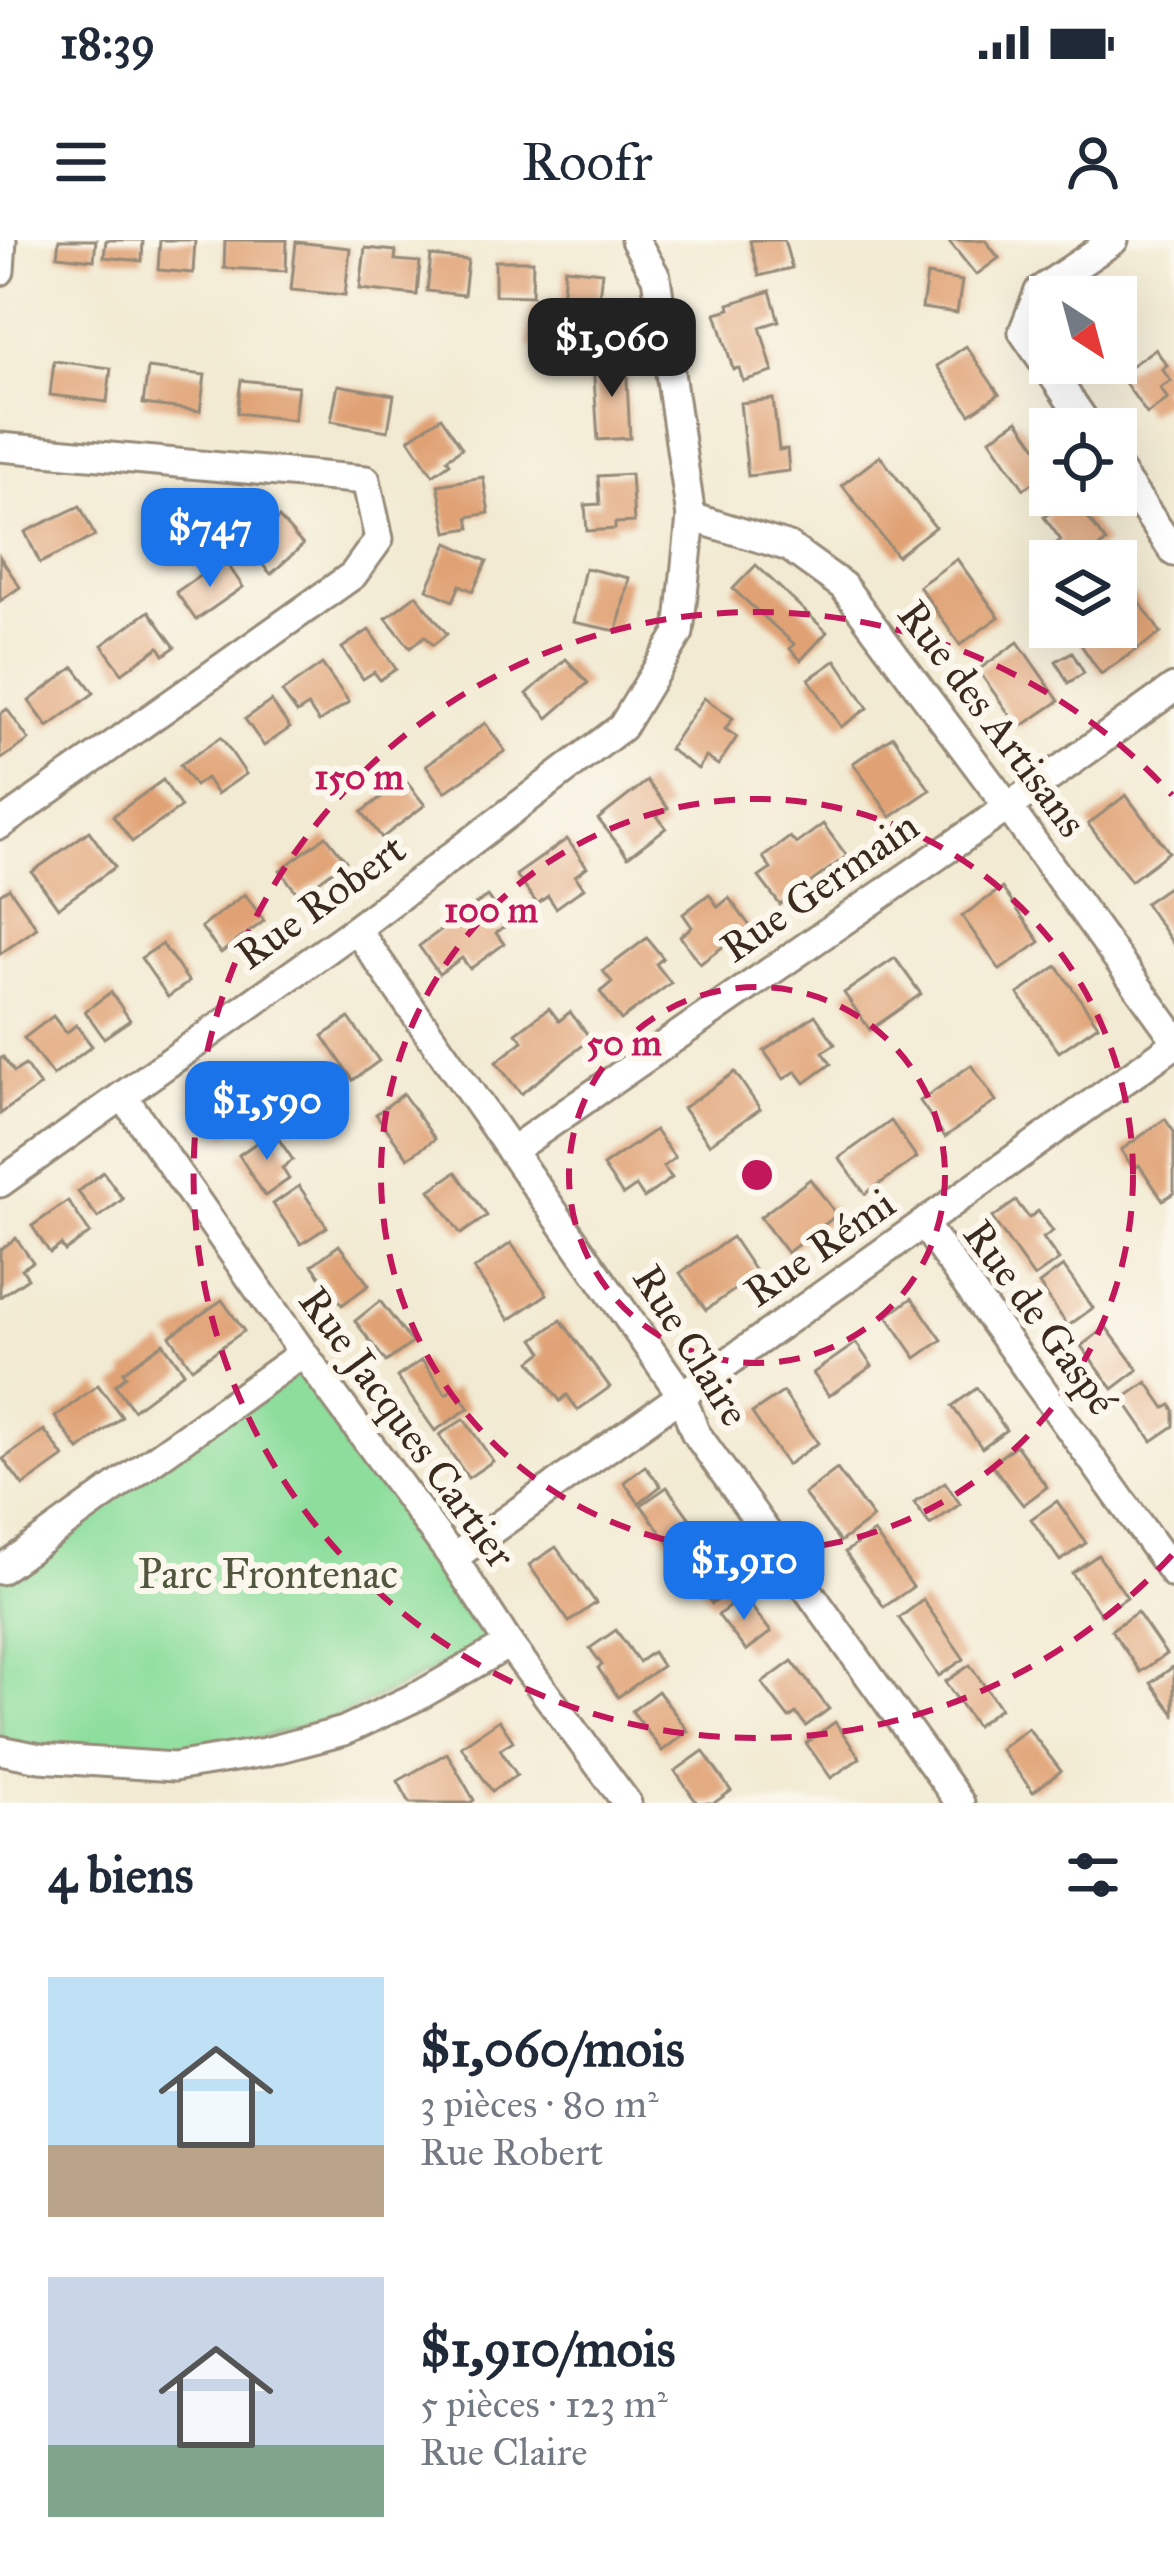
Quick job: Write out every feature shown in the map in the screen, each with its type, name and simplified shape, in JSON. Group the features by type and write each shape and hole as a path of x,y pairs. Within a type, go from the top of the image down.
{"street":[{"path":"0,271 2,240"},
{"name":"Rue Robert","path":"0,1183 356,929 622,727 679,633 692,517 656,277 635,240"},
{"path":"1075,408 1023,332 1039,291 1114,240"},
{"path":"0,447 366,480 379,539 353,575 0,825"},
{"path":"1137,498 1174,552"},
{"name":"Rue des Artisans","path":"692,517 788,547 843,586 1008,806 1174,1041"},
{"name":"Rue Germain","path":"511,1151 1174,688"},
{"name":"Rue Claire","path":"356,929 681,1394 694,1432 960,1803"},
{"name":"Rue Rémi","path":"453,1558 924,1225 1174,1041"},
{"name":"Rue Jacques Cartier","path":"123,1096 302,1353 453,1558 508,1644 627,1803"},
{"name":"Rue de Gaspé","path":"924,1225 1174,1574"},
{"path":"0,1570 302,1353"},
{"path":"0,1750 40,1758 174,1767 265,1752 344,1731 422,1694 508,1644"}],"green space":[{"name":"Parc Frontenac","path":"303,1353 509,1644 443,1666 336,1718 221,1749 125,1757 0,1746 0,1570"}],"building":[{"path":"59,240 96,240 94,260 57,256"},
{"path":"106,240 143,240 142,261 104,257"},
{"path":"160,240 195,240 193,273 158,270"},
{"path":"225,240 287,240 286,271 224,268"},
{"path":"784,240 792,268 759,276 750,241"},
{"path":"948,240 985,240 999,258 976,275"},
{"path":"296,242 350,248 345,295 291,290"},
{"path":"365,248 396,251 395,260 420,262 417,295 360,289"},
{"path":"431,256 468,260 464,295 427,291"},
{"path":"495,261 533,261 532,296 495,295"},
{"path":"565,268 602,272 598,305 562,301"},
{"path":"927,275 962,281 957,313 922,308"},
{"path":"770,291 779,321 760,327 773,372 743,381 739,368 733,369 716,313"},
{"path":"531,306 551,308 548,348 528,347"},
{"path":"966,346 999,394 970,414 937,366"},
{"path":"1155,349 1171,381 1160,388 1168,399 1147,414 1126,384 1137,384 1137,362"},
{"path":"54,361 111,368 107,402 50,395"},
{"path":"626,361 630,438 598,440 593,363"},
{"path":"148,368 205,375 200,411 143,404"},
{"path":"241,380 298,386 294,420 237,413"},
{"path":"338,385 394,395 388,431 331,421"},
{"path":"773,399 779,450 787,449 789,471 748,476 740,403"},
{"path":"441,417 462,448 433,475 409,439"},
{"path":"1018,420 1029,436 1029,486 1024,489 990,439"},
{"path":"880,456 935,527 897,556 842,485"},
{"path":"631,474 634,522 587,531 585,505 600,504 598,476"},
{"path":"483,477 489,513 468,517 470,528 447,532 438,485"},
{"path":"80,506 95,536 40,563 25,532"},
{"path":"1087,516 1105,540 1061,540 1044,517"},
{"path":"279,518 303,545 271,574 247,548"},
{"path":"448,543 487,561 473,591 460,585 453,601 427,589"},
{"path":"0,557 20,587 0,601"},
{"path":"224,559 243,587 196,620 176,592"},
{"path":"957,559 999,617 960,645 919,586"},
{"path":"756,565 827,632 801,660 790,649 794,644 733,589"},
{"path":"585,568 629,578 617,631 573,622"},
{"path":"416,595 447,634 433,645 425,636 410,648 386,618"},
{"path":"1137,598 1161,633 1101,674 1083,648 1137,648"},
{"path":"149,611 175,647 164,655 159,647 122,673 102,645"},
{"path":"369,630 396,669 380,680 374,672 363,679 342,648"},
{"path":"1018,642 1059,701 1019,728 978,670"},
{"path":"1072,652 1084,673 1068,683 1056,661"},
{"path":"566,659 588,683 548,718 527,694"},
{"path":"836,660 868,708 841,727 809,679"},
{"path":"322,664 349,702 319,722 308,706 297,713 282,692"},
{"path":"74,667 94,693 48,727 29,701"},
{"path":"704,698 733,718 725,729 737,737 718,765 706,757 698,769 669,749"},
{"path":"271,701 290,728 264,746 245,719"},
{"path":"7,709 29,740 0,760 0,714"},
{"path":"485,723 505,751 445,792 426,765"},
{"path":"893,736 930,790 891,817 853,763"},
{"path":"221,737 246,774 217,794 206,778 195,786 180,765"},
{"path":"404,779 425,805 382,838 362,812"},
{"path":"163,780 181,807 132,842 113,816"},
{"path":"647,781 668,808 657,816 666,828 628,857 598,819"},
{"path":"1126,795 1169,852 1131,881 1088,824"},
{"path":"823,824 847,856 780,905 759,877 771,869 763,857 790,837 796,844"},
{"path":"89,831 115,867 58,908 32,872"},
{"path":"326,836 346,861 299,896 280,870"},
{"path":"567,839 587,867 575,876 584,888 556,908 548,896 537,904 516,875"},
{"path":"1174,883 1174,945 1145,903"},
{"path":"9,888 37,928 0,954 0,894"},
{"path":"1002,888 1040,942 1000,970 962,916"},
{"path":"245,894 264,921 221,953 201,927"},
{"path":"709,894 718,907 729,898 750,926 700,964 680,936 692,927 683,914"},
{"path":"487,896 508,924 496,933 504,944 470,969 462,958 439,974 419,946"},
{"path":"647,938 663,958 656,964 671,983 621,1020 600,992 612,982 603,971"},
{"path":"162,944 189,982 168,997 141,958"},
{"path":"895,958 921,994 870,1030 844,993"},
{"path":"1057,966 1098,1025 1059,1052 1018,994"},
{"path":"111,992 130,1020 104,1038 85,1011"},
{"path":"549,1008 559,1021 570,1012 591,1039 521,1094 496,1062 523,1041 516,1033"},
{"path":"815,1015 835,1044 823,1052 831,1064 805,1083 796,1071 784,1079 764,1051"},
{"path":"53,1016 66,1033 76,1025 92,1046 53,1076 24,1038"},
{"path":"349,1018 379,1061 353,1080 323,1036"},
{"path":"0,1059 14,1072 25,1065 40,1086 0,1114"},
{"path":"971,1065 996,1101 945,1137 920,1101"},
{"path":"735,1072 760,1109 709,1144 683,1108"},
{"path":"219,1085 226,1096 238,1088 247,1101 257,1094 268,1109 226,1138 199,1099"},
{"path":"403,1094 435,1139 408,1158 376,1114"},
{"path":"1165,1119 1174,1132 1174,1193 1163,1200 1139,1165 1134,1169 1121,1150"},
{"path":"891,1121 917,1158 865,1194 839,1158"},
{"path":"655,1130 675,1158 663,1167 672,1178 644,1198 636,1186 623,1195 603,1166"},
{"path":"273,1131 293,1160 282,1168 289,1179 265,1196 239,1155"},
{"path":"103,1172 123,1199 98,1218 78,1192"},
{"path":"456,1172 487,1216 461,1234 430,1190"},
{"path":"810,1179 837,1215 787,1253 760,1217"},
{"path":"299,1186 327,1227 301,1244 273,1204"},
{"path":"68,1201 90,1233 65,1251 61,1245 50,1253 32,1226"},
{"path":"1016,1201 1029,1218 1038,1211 1053,1231 1043,1238 1059,1260 1034,1277 992,1218"},
{"path":"732,1237 757,1274 706,1310 680,1273"},
{"path":"16,1238 33,1262 22,1269 28,1278 0,1297 0,1250"},
{"path":"511,1243 547,1294 509,1320 474,1269"},
{"path":"339,1245 369,1285 342,1305 312,1265"},
{"path":"1063,1266 1093,1308 1068,1326 1039,1284"},
{"path":"912,1298 942,1340 916,1358 887,1316"},
{"path":"222,1300 244,1331 192,1368 170,1336"},
{"path":"380,1301 412,1343 386,1362 355,1321"},
{"path":"561,1320 610,1387 578,1410 567,1395 560,1401 531,1361 543,1352 534,1339"},
{"path":"1106,1327 1138,1370 1113,1389 1081,1346"},
{"path":"163,1343 184,1372 133,1410 115,1385 126,1376 123,1372"},
{"path":"856,1343 872,1366 829,1396 813,1373"},
{"path":"422,1360 446,1394 454,1388 469,1408 435,1431 397,1377"},
{"path":"1147,1382 1165,1408 1171,1405 1174,1410 1174,1426 1152,1441 1123,1399"},
{"path":"98,1385 122,1417 79,1450 55,1417"},
{"path":"977,1388 1006,1430 982,1448 952,1406"},
{"path":"783,1392 818,1443 787,1465 752,1413"},
{"path":"464,1419 493,1461 468,1478 439,1435"},
{"path":"44,1430 64,1457 23,1486 3,1459"},
{"path":"1016,1445 1047,1487 1023,1505 991,1464"},
{"path":"645,1466 661,1486 639,1503 624,1482"},
{"path":"837,1469 873,1518 840,1542 804,1494"},
{"path":"945,1482 960,1504 930,1525 914,1503"},
{"path":"667,1487 696,1527 670,1545 641,1505"},
{"path":"1057,1501 1086,1543 1060,1561 1031,1519"},
{"path":"874,1532 913,1587 884,1607 845,1552"},
{"path":"708,1544 737,1586 712,1604 682,1561"},
{"path":"556,1547 596,1603 569,1622 529,1565"},
{"path":"1098,1555 1127,1597 1101,1615 1072,1573"},
{"path":"743,1596 771,1632 746,1651 718,1615"},
{"path":"923,1600 964,1659 939,1676 899,1618"},
{"path":"1137,1612 1166,1654 1140,1672 1111,1630"},
{"path":"616,1630 639,1662 653,1652 662,1666 618,1697 590,1648"},
{"path":"792,1661 829,1709 806,1726 796,1713 789,1718 762,1683"},
{"path":"970,1665 1000,1708 976,1726 945,1682"},
{"path":"1174,1666 1174,1714 1151,1683"},
{"path":"658,1691 688,1731 662,1751 632,1711"},
{"path":"499,1720 513,1741 500,1749 517,1775 492,1791 461,1746"},
{"path":"835,1722 860,1758 831,1778 806,1743"},
{"path":"1028,1728 1061,1771 1033,1792 1000,1749"},
{"path":"703,1751 731,1791 714,1803 697,1803 675,1771"},
{"path":"447,1753 474,1800 410,1803 398,1781"}]}
